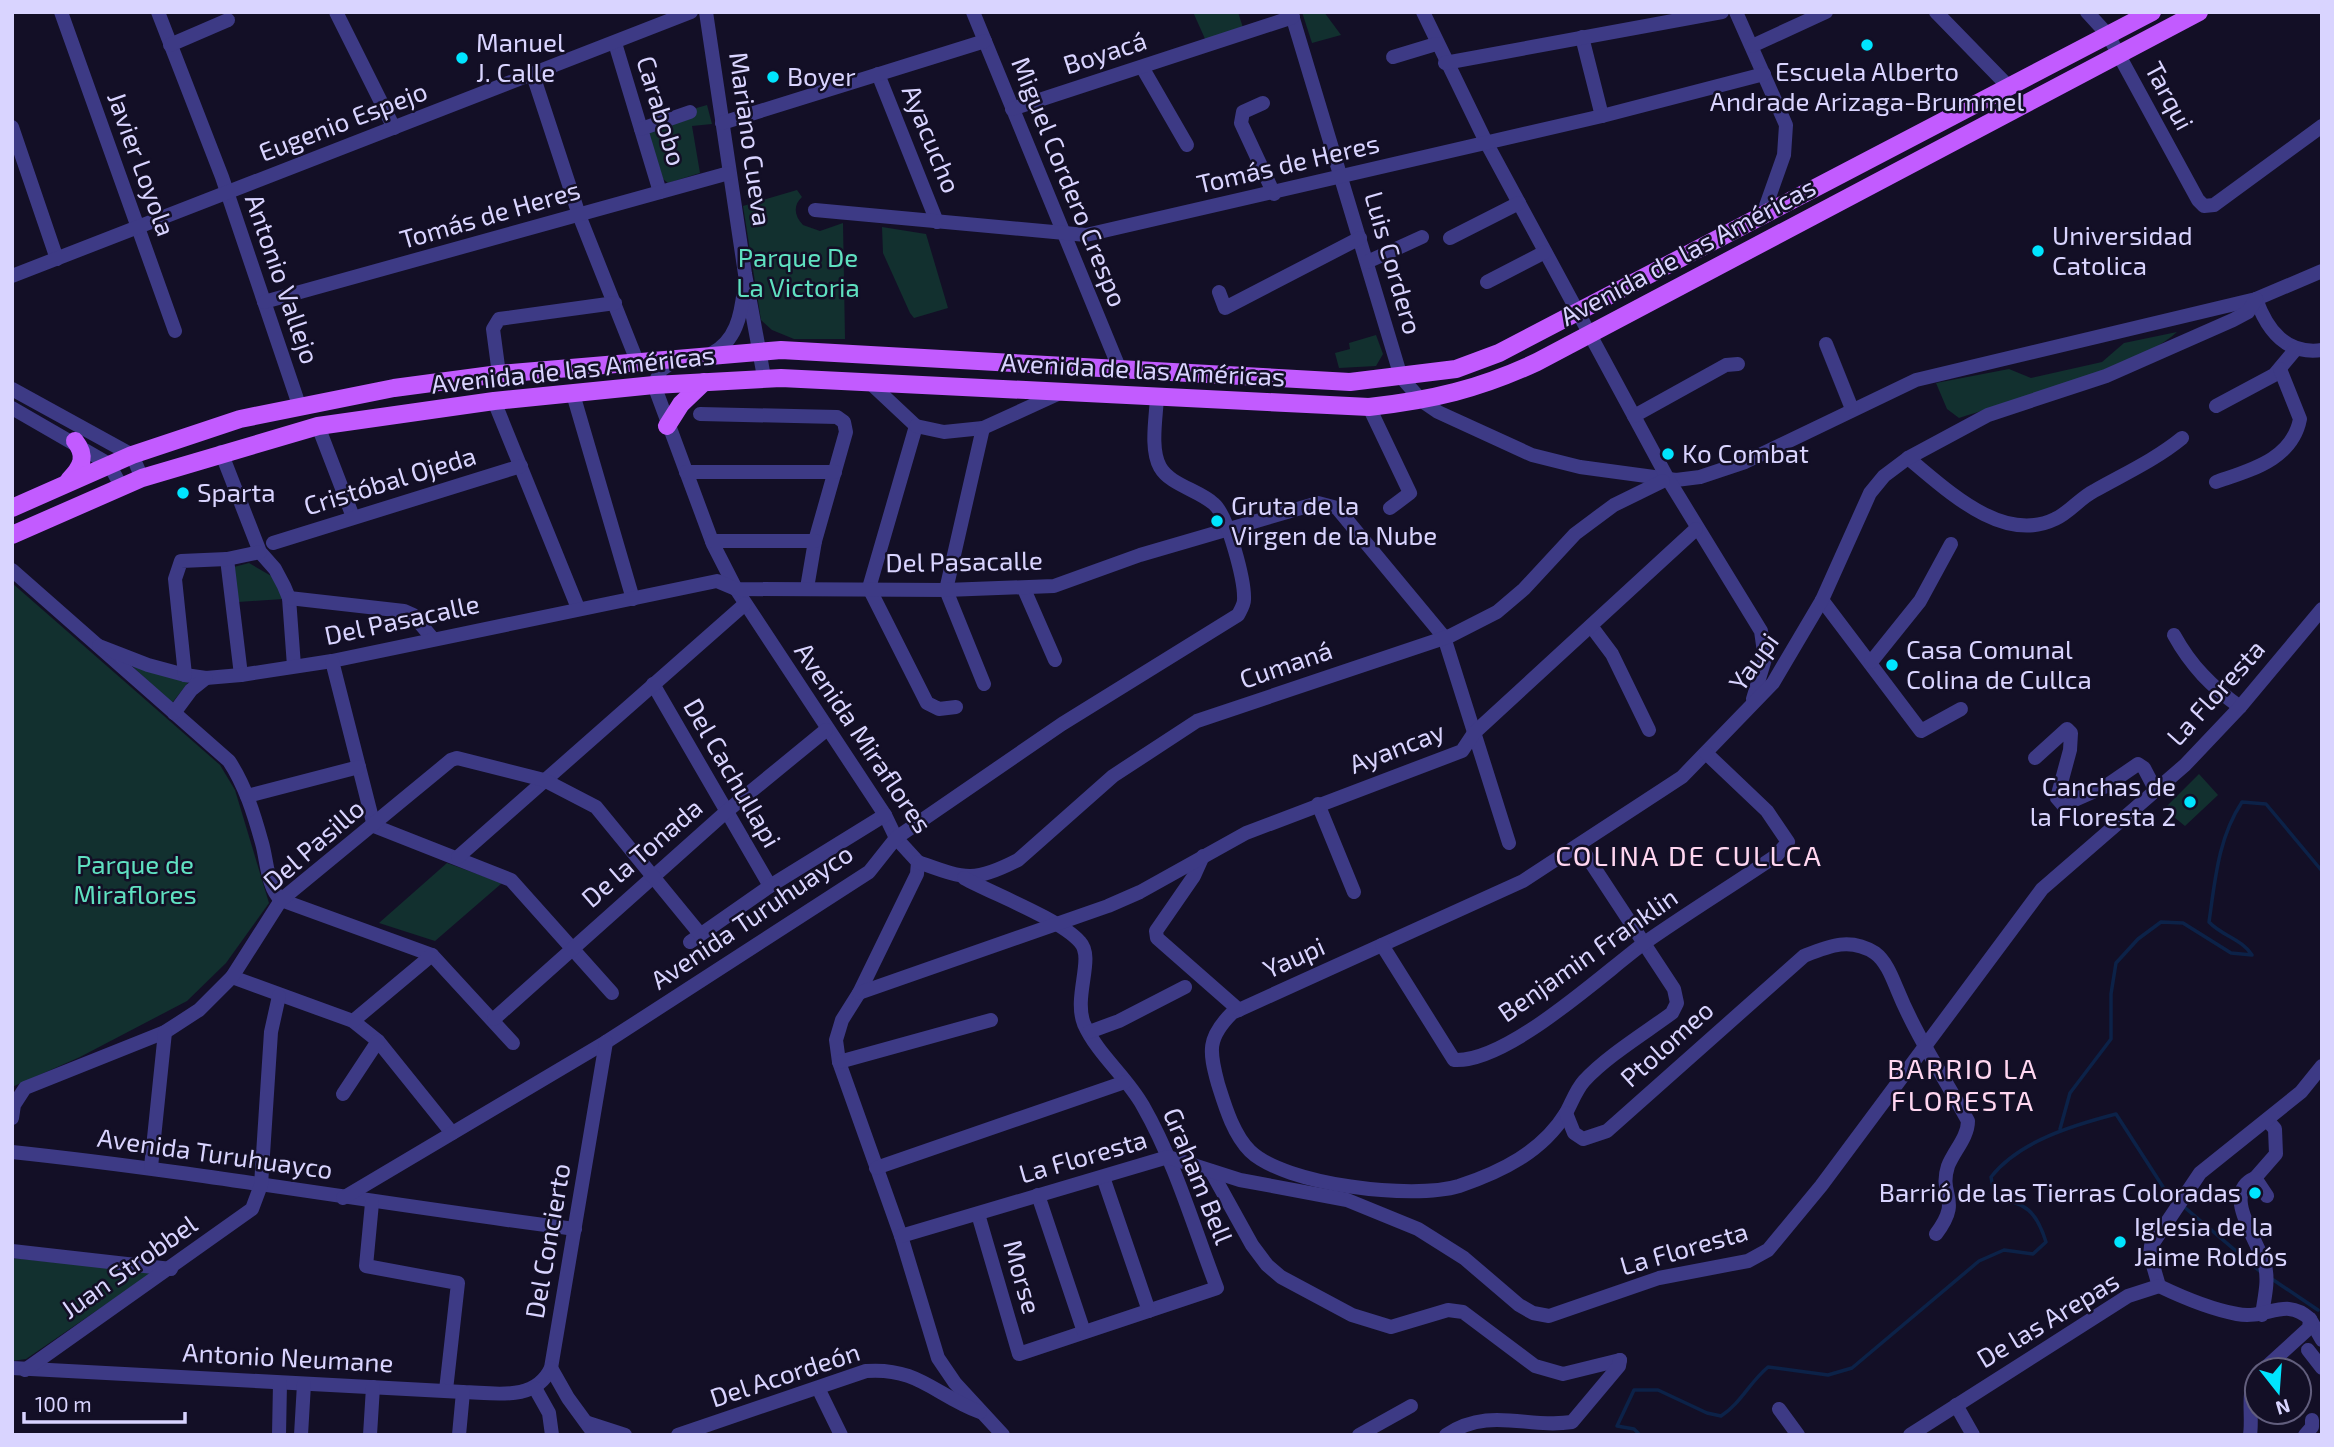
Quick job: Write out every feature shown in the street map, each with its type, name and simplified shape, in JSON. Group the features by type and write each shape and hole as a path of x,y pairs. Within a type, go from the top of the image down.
{"main road":[{"name":"Avenida de las Américas","path":"12,508 109,464 193,433 299,405 499,374 760,350 851,351 1119,370 1350,382 1456,369 1499,353 2152,12"},
{"name":"Avenida de las Américas","path":"12,535 142,478 221,452 318,426 494,401 654,385 764,377 1369,407 1422,401 1465,392 1505,377 1590,335 2199,12"},
{"path":"667,426 681,404 704,382"},
{"path":"68,481 79,470 83,460 82,450 75,442"}],"street":[{"name":"Javier Loyola","path":"61,12 175,331"},
{"name":"Antonio Vallejo","path":"158,12 226,193 299,405"},
{"path":"336,12 394,128"},
{"name":"Eugenio Espejo","path":"12,276 691,12"},
{"name":"Mariano Cueva","path":"706,12 745,274 764,377"},
{"name":"Miguel Cordero Crespo","path":"973,12 1067,234 1119,370"},
{"path":"1423,12 1445,63 1486,142 1668,479 1696,529 1761,631 1765,659 1758,692 1738,722"},
{"path":"1445,63 1722,12"},
{"path":"1735,12 1782,114 1787,133 1784,155 1762,217"},
{"path":"1752,46 1826,12"},
{"path":"1936,12 2008,86"},
{"name":"Tarqui","path":"2087,12 2108,35 2198,200 2204,205 2214,205 2322,126"},
{"name":"Boyacá","path":"1012,109 1292,15"},
{"name":"Luis Cordero","path":"1292,15 1401,377 1422,401"},
{"path":"170,45 228,19"},
{"path":"1582,37 1602,116"},
{"path":"722,123 985,41"},
{"name":"Carabobo","path":"615,43 660,192"},
{"path":"1393,57 1436,44"},
{"path":"1142,67 1187,145"},
{"name":"Ayacucho","path":"878,74 937,222"},
{"name":"Tomás de Heres","path":"815,210 1086,235 1274,194 1602,116 1764,74"},
{"path":"533,75 579,215 638,361"},
{"path":"1263,103 1243,112 1241,122 1274,194"},
{"path":"641,129 690,112"},
{"path":"12,127 17,159 57,259"},
{"name":"Tomás de Heres","path":"264,302 729,173"},
{"path":"1450,238 1519,203"},
{"path":"1367,262 1422,237"},
{"path":"1219,292 1226,308 1360,238"},
{"path":"1487,282 1545,252"},
{"path":"1422,401 1532,456 1580,467 1668,479 1700,477 1745,462 1916,380 2256,299 2322,271"},
{"name":"Mariano Cueva","path":"711,354 726,345 738,324 745,274"},
{"path":"2256,299 2272,332 2296,349 2322,350"},
{"name":"Yaupi","path":"1235,1011 1523,881 1580,846 1682,776 1738,722 1773,683 1822,600 1870,493 1884,476 1908,458 1987,415 2106,376 2233,320 2248,312 2256,299"},
{"path":"499,374 493,329 499,319 615,303"},
{"path":"1826,344 1852,409"},
{"path":"2216,407 2280,369 2296,349"},
{"path":"654,385 661,370 681,357"},
{"path":"1634,416 1726,365 1738,364"},
{"path":"2216,482 2255,470 2273,459 2291,441 2300,419 2280,369"},
{"path":"868,381 916,426 944,432 983,428 1036,401 1065,392"},
{"name":"Avenida Miraflores","path":"654,385 667,426 712,541 736,589 884,815 896,838 918,862 917,874 859,993 842,1020 836,1040 839,1062 901,1236 938,1358 982,1412"},
{"path":"12,389 132,455 142,478"},
{"path":"573,394 633,598"},
{"name":"Avenida Turuhuayco","path":"12,1152 151,1167 343,1198 606,1042 869,873 896,838 1062,724 1238,615 1245,602 1223,512 1211,501 1166,475 1155,455 1157,397"},
{"path":"494,401 578,608"},
{"path":"1369,407 1410,493 1390,508"},
{"path":"12,408 109,464 121,486"},
{"path":"700,414 837,417 844,422 846,432 815,541 807,588"},
{"path":"318,426 353,517"},
{"path":"916,426 869,588 927,703 939,709 956,707"},
{"path":"983,428 946,590 984,684"},
{"path":"1908,458 2000,522 2030,525 2054,520 2090,493 2165,452 2182,438"},
{"path":"221,452 260,552 279,576 289,598 294,666"},
{"name":"Cristóbal Ojeda","path":"273,542 521,466"},
{"path":"686,472 835,472"},
{"name":"Cumaná","path":"964,878 991,872 1018,860 1113,776 1197,721 1444,637 1497,612 1524,589 1575,534 1614,505 1668,479"},
{"name":"Del Pasacalle","path":"99,646 148,666 206,678 332,661 717,581 736,589 946,590 1054,586 1140,555 1318,503 1329,503 1337,508 1444,637 1509,844"},
{"name":"Ayancay","path":"859,993 1057,925 1140,892 1247,833 1456,754 1467,747 1474,733 1696,529"},
{"path":"712,541 815,541"},
{"path":"1871,662 1920,601 1951,544"},
{"path":"186,675 175,579 181,561 228,559 260,552"},
{"path":"228,559 241,675"},
{"name":"Del Pasacalle","path":"12,570 229,761 241,779 274,894 281,900"},
{"path":"1024,589 1055,660"},
{"path":"289,598 404,611 413,615 433,639"},
{"path":"1822,600 1921,730 1961,709"},
{"path":"458,857 745,604"},
{"name":"La Floresta","path":"901,1236 1168,1157 1240,1180 1347,1200 1418,1229 1464,1258 1519,1305 1533,1313 1549,1317 1659,1278 1748,1261 1768,1250 1924,1049 2042,889 2185,765 2240,707 2322,609"},
{"path":"1591,626 1612,654 1649,730"},
{"path":"2174,635 2188,660 2217,690 2240,707"},
{"path":"332,661 374,826 511,880 612,993"},
{"path":"174,713 191,690 206,678"},
{"name":"Del Cachullapi","path":"653,684 770,886"},
{"path":"2035,758 2067,729 2071,733 2070,750 2057,798 2063,805 2106,786 2138,764 2144,768 2156,791"},
{"name":"De la Tonada","path":"494,1019 727,811 826,730"},
{"name":"Benjamin Franklin","path":"1382,945 1454,1060 1464,1061 1482,1056 1547,1020 1643,944 1777,855 1788,842 1767,811 1706,753"},
{"name":"Del Pasillo","path":"12,1118 14,1105 25,1088 165,1032 199,1010 232,977 281,900 451,760 457,758 544,780"},
{"path":"247,796 359,767"},
{"path":"544,780 596,807 653,876 695,938 770,886 884,815"},
{"path":"1318,804 1354,892"},
{"path":"1203,856 1194,876 1156,931 1157,938 1235,1011 1217,1028 1210,1048 1218,1083 1237,1133 1250,1151 1270,1164 1301,1177 1408,1193 1457,1186 1504,1168 1535,1150 1566,1113 1584,1081 1672,1013 1677,1003 1674,989 1580,846"},
{"path":"918,862 964,878"},
{"name":"Graham Bell","path":"964,878 1057,925 1079,940 1087,955 1078,1004 1089,1032 1143,1104 1168,1157 1217,1288 1149,1311"},
{"path":"281,900 432,955 494,1019 513,1043"},
{"name":"Ptolomeo","path":"1566,1113 1574,1133 1583,1139 1606,1131 1804,956 1834,944 1854,944 1876,954 1889,972 1924,1049"},
{"path":"353,1021 432,955"},
{"path":"232,977 353,1021 378,1041 452,1133"},
{"path":"1089,1032 1119,1021 1185,987"},
{"path":"261,1185 271,1032 279,996"},
{"path":"839,1062 991,1020"},
{"path":"151,1167 165,1032"},
{"path":"343,1094 378,1041"},
{"name":"Del Concierto","path":"551,1368 606,1042"},
{"path":"1924,1049 1968,1121 1966,1134 1954,1151 1945,1179 1949,1217 1936,1234"},
{"path":"2159,1286 2152,1264 2151,1246 2178,1202 2200,1173 2301,1091 2322,1066"},
{"path":"876,1168 1125,1082"},
{"path":"2262,1315 2265,1266 2239,1199 2244,1185 2255,1178 2276,1154 2275,1129 2267,1120"},
{"path":"1211,1171 1252,1245 1267,1265 1281,1277 1352,1315 1391,1327 1448,1310 1463,1312 1515,1352 1549,1372 1563,1374 1616,1360 1621,1363 1572,1422 1555,1425 1503,1418 1481,1420 1446,1435"},
{"path":"1038,1195 1084,1332 1149,1311 1102,1177"},
{"path":"2255,1178 2267,1196"},
{"name":"Juan Strobbel","path":"12,1378 19,1369 171,1269 252,1209 261,1185"},
{"path":"1347,1200 1348,1185"},
{"path":"343,1198 575,1229"},
{"path":"372,1203 366,1266 458,1283 446,1390"},
{"name":"Morse","path":"978,1214 1019,1354 1084,1332"},
{"path":"12,1251 171,1269"},
{"name":"De las Arepas","path":"1910,1435 2128,1296 2159,1286 2203,1305 2240,1315 2262,1315 2286,1307 2295,1308 2310,1320"},
{"path":"2310,1320 2322,1340"},
{"path":"2278,1356 2309,1328 2310,1320"},
{"path":"2308,1350 2322,1368"},
{"path":"551,1368 546,1378 535,1388 549,1413 552,1435"},
{"path":"551,1368 568,1398 591,1429 625,1435"},
{"name":"Antonio Neumane","path":"19,1369 463,1392 521,1393 535,1388"},
{"name":"Del Acordeón","path":"678,1435 866,1371 890,1369 920,1379 959,1404 982,1412"},
{"path":"279,1435 280,1383"},
{"path":"301,1435 304,1384"},
{"path":"370,1435 373,1387"},
{"path":"818,1388 841,1435"},
{"path":"459,1435 463,1392"},
{"path":"1956,1405 1973,1435"},
{"path":"1359,1435 1411,1406"},
{"path":"1779,1409 1798,1435"},
{"path":"982,1412 1003,1435"}],"green space":[{"path":"1193,12 1238,12 1244,31 1206,41"},
{"path":"1302,12 1324,12 1341,35 1312,43"},
{"path":"707,105 712,124 692,126 700,173 668,183 663,179 644,123"},
{"name":"Parque De La Victoria","path":"797,190 802,197 797,203 796,214 803,225 820,231 843,223 845,339 794,339 772,330 761,320 743,206"},
{"path":"882,227 926,234 948,308 914,318 883,253"},
{"path":"2177,332 2158,346 2105,371 1959,418 1947,409 1936,383 2009,369 2031,378 2102,362 2124,343"},
{"path":"1376,335 1383,354 1376,366 1339,368 1335,353 1350,349 1349,343"},
{"path":"249,563 273,577 283,599 238,602 234,567"},
{"name":"Parque de Miraflores","path":"12,583 220,765 235,790 269,903 226,963 187,1001 80,1057 12,1087"},
{"path":"131,665 190,680 172,703"},
{"name":"Canchas de la Floresta 2","path":"2199,774 2218,795 2185,826 2164,809"},
{"path":"447,863 502,883 435,941 379,923"},
{"path":"12,1258 153,1272 26,1359 12,1361"}],"waterway":[{"path":"2060,1129 2070,1093 2111,1039 2111,994 2116,963 2138,939 2161,922 2183,923 2231,953 2252,955 2243,945 2209,922 2223,845 2242,802 2266,804 2322,871"},
{"path":"1640,1435 1634,1429 1617,1426 1634,1390 1658,1390 1707,1413 1721,1416 1768,1367 1828,1375 1852,1368 1979,1261 2004,1250 2033,1254 2046,1242 2039,1223 2029,1210 2015,1202 1995,1199 1991,1177 2016,1154 2048,1136 2116,1114 2165,1190 2177,1201"},
{"path":"2183,1206 2262,1273"},
{"path":"2269,1277 2318,1310"}],"place":[{"name":"Escuela Alberto Andrade Arizaga-Brummel","path":"1867,45"},
{"name":"Manuel J. Calle","path":"462,58"},
{"name":"Boyer","path":"773,77"},
{"name":"Universidad Catolica","path":"2038,251"},
{"name":"Ko Combat","path":"1668,454"},
{"name":"Sparta","path":"183,493"},
{"name":"Gruta de la Virgen de la Nube","path":"1217,521"},
{"name":"Casa Comunal Colina de Cullca","path":"1892,665"},
{"name":"Canchas de la Floresta 2","path":"2190,802"},
{"name":"Barrió de las Tierras Coloradas","path":"2255,1193"},
{"name":"Iglesia de la Jaime Roldós","path":"2120,1242"}],"district":[{"name":"COLINA DE CULLCA","path":"1689,856"},
{"name":"BARRIO LA FLORESTA","path":"1963,1085"}]}
